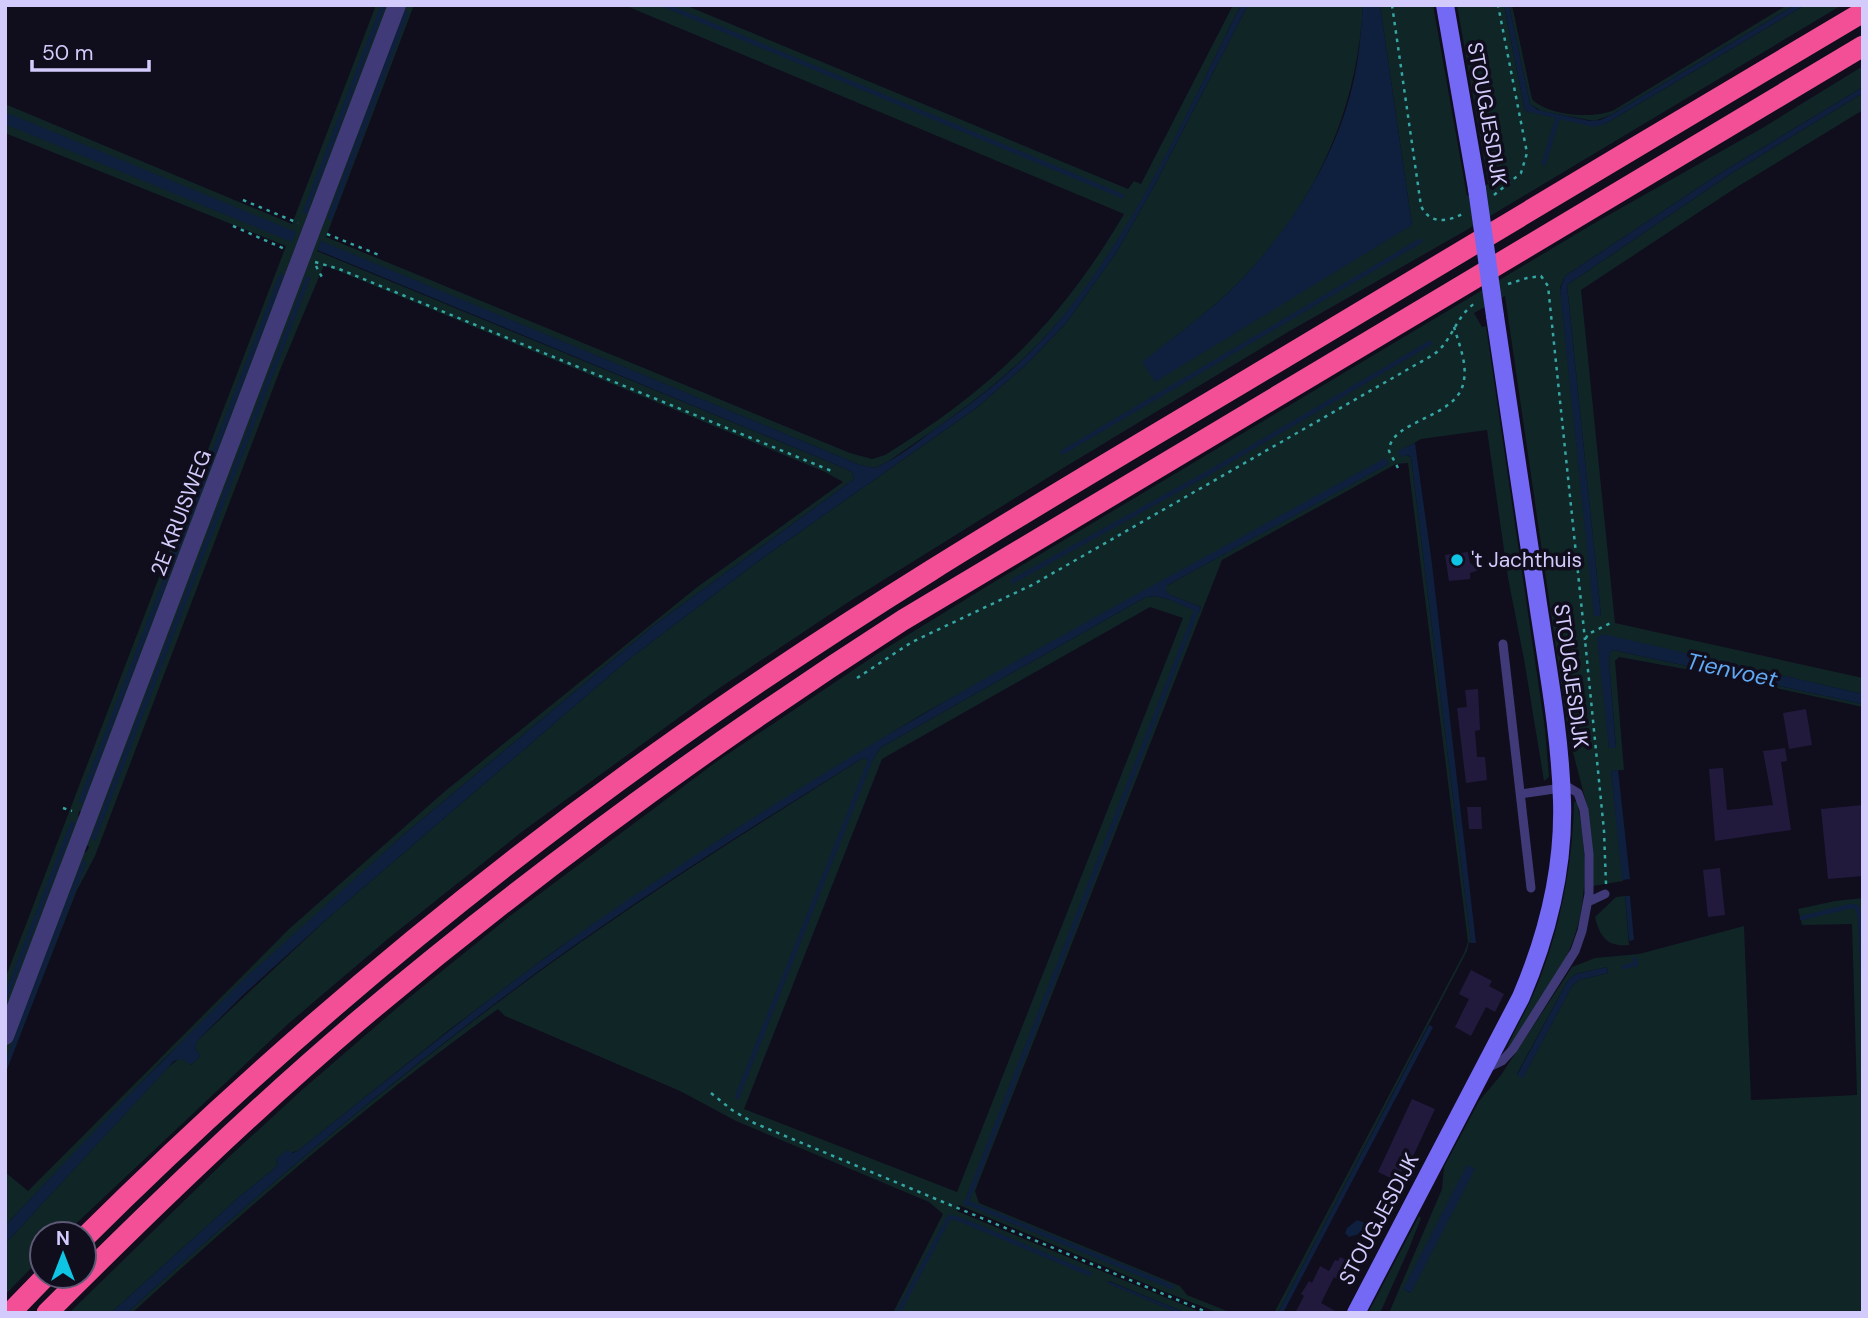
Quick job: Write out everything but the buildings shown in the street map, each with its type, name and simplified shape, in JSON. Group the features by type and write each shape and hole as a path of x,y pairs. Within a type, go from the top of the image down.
{"highway":[{"path":"98,1225 241,1088 411,941 590,801 737,696 918,578 1863,12"},
{"path":"47,1313 232,1133 357,1022 568,852 759,714 903,620 1863,46"},
{"path":"10,1313 32,1290"}],"street":[{"name":"2E KRUISWEG","path":"5,1036 397,5"},
{"name":"STOUGJESDIJK","path":"1356,1313 1521,997 1541,944 1559,855 1562,788 1554,717 1477,189 1445,5"}],"lane":[{"path":"1503,644 1531,888"},
{"path":"1483,1070 1507,1057 1547,995 1579,942 1588,902 1588,842 1582,799 1574,789 1562,788 1521,794"},
{"path":"1588,902 1605,894"}],"path":[{"path":"233,226 302,257"},
{"path":"323,279 317,266 308,260 339,269 834,471"},
{"path":"1501,288 1535,276 1544,278 1548,286 1604,831 1605,894"},
{"path":"857,678 912,642 1046,577 1431,356 1443,348 1460,316 1482,299"},
{"path":"1398,468 1389,451 1392,440 1402,431 1454,402 1463,385 1464,368 1454,326"},
{"path":"1585,640 1588,634 1611,623"},
{"path":"711,1093 754,1123 1209,1313"}],"green space":[{"path":"376,5 394,5 84,811 79,811 78,816 82,819 5,1028 5,979 286,246 5,133 5,104 292,224"},
{"path":"401,5 414,5 326,237 850,453 872,459 885,455 959,405 1021,351 1074,289 1124,214 624,5 685,5 1128,189 1134,181 1141,184 1233,5 1241,5 1148,189 1094,277 1063,317 1028,354 978,397 889,461 875,468 860,465 321,242 317,251 844,468 852,472 854,479 653,626 401,837 164,1059 5,1226 5,1172 28,1191 289,929 444,792 696,588 843,482 825,472 324,265 280,370 95,856 77,890 5,1074 5,1047 77,860 89,847 85,844 300,274 308,264"},
{"path":"1248,5 1363,5 1352,84 1327,156 1309,191 1264,254 1237,284 1215,305 1143,362 1412,225 1380,5 1433,5 1467,196 1493,181 1488,183 1457,5 1504,5 1525,111 1605,124 1805,5 1842,5 1060,470 853,599 718,689 523,831 389,938 288,1024 80,1220 28,1220 28,1271 5,1295 5,1244 168,1067 179,1059 185,1059 191,1065 200,1056 195,1048 198,1040 328,918 628,660 760,560 975,409 1028,363 1066,323 1116,253 1152,190"},
{"path":"1509,5 1512,5 1532,99 1549,109 1583,115 1614,110 1787,5 1795,5 1611,115 1594,121 1541,111 1530,104"},
{"path":"1863,66 1863,87 1719,174 1565,276 1560,288 1595,616 1601,616 1567,285 1729,175 1863,93 1863,110 1737,187 1581,290 1615,623 1863,678 1863,694 1602,635 1609,748 1616,747 1609,662 1613,650 1863,704 1863,707 1619,657 1615,661 1624,770 1611,771 1623,881 1593,886 1587,806 1569,737 1505,296 1474,313 1482,327 1486,326 1545,729 1549,777 1544,781 1508,578 1487,430 1421,439 1399,452 1411,457 1471,943 1469,942 1467,951 1278,1313 1274,1313 1468,942 1408,463 1396,464 1222,560 975,1191 979,1203 1180,1286 1187,1295 1232,1313 1219,1313 1165,1292 959,1205 957,1211 1203,1313 1186,1313 1109,1281 1108,1283 1178,1313 893,1313 943,1214 929,1202 736,1121 680,1091 505,1016 498,1009 357,1117 265,1194 132,1313 127,1313 261,1194 399,1079 538,973 629,909 863,758 872,761 880,748 1144,598 1164,598 1199,612 1201,607 1170,595 1166,586 1388,464 1385,459 919,716 733,831 557,949 449,1030 299,1150 276,1159 278,1164 274,1169 239,1197 111,1313 69,1313 93,1290 98,1290 98,1285 231,1155 405,1001 510,916 716,762 880,652 989,585 1598,221 1764,127","holes":["1150,607 1183,618 957,1192 744,1109 882,759"]},
{"path":"1574,802 1577,802 1584,856 1583,893 1577,929 1559,972 1509,1048 1507,1047 1536,987 1560,914 1568,869"},
{"path":"1625,896 1629,945 1621,945 1610,942 1602,935 1595,917 1616,897"},
{"path":"1863,898 1863,1313 1389,1313 1442,1189 1444,1167 1479,1101 1501,1075 1572,967 1595,958 1639,954 1744,926 1751,1100 1857,1095 1852,924 1802,925 1798,909","holes":["1607,967 1608,973 1579,980 1572,986 1523,1077 1517,1074 1568,980 1576,974","1468,1166 1474,1169 1410,1293 1404,1289"]},
{"path":"1419,1216 1421,1218 1408,1251 1380,1313 1368,1313"}],"water":[{"path":"1241,5 1248,5 1152,190 1116,253 1066,323 1028,363 975,409 760,560 628,660 328,918 198,1040 195,1048 200,1056 191,1065 182,1059 174,1061 5,1244 5,1226 119,1105 242,981 401,837 653,626 854,479 852,472 844,468 317,250 321,241 860,465 875,468 910,448 993,386 1040,342 1068,310 1094,275 1141,201"},
{"path":"1363,5 1380,5 1412,225 1155,382 1142,362 1203,315 1237,284 1295,214 1326,160 1348,103 1355,74"},
{"path":"1504,5 1509,5 1530,104 1538,110 1590,121 1611,115 1795,5 1805,5 1605,124 1594,127 1525,111"},
{"path":"1863,87 1863,93 1729,175 1567,285 1601,616 1594,616 1560,290 1565,276 1719,174"},
{"path":"5,112 296,232 292,242 5,124"},
{"path":"1415,443 1432,564 1476,943 1471,943 1411,457 1401,457 1398,451"},
{"path":"1385,458 1389,464 1166,586 1170,595 1201,607 1199,613 1165,598 1144,598 880,748 872,761 863,758 628,909 492,1006 398,1079 261,1194 127,1313 111,1313 239,1197 274,1169 278,1164 276,1159 287,1150 293,1153 299,1150 503,990 629,899 773,805 920,716"},
{"name":"Tienvoet","path":"1603,634 1863,694 1863,704 1613,650 1609,662 1616,748 1609,748 1597,638"},
{"path":"1618,770 1630,879 1622,880 1611,771"},
{"path":"1625,896 1630,896 1634,940 1629,941"},
{"path":"1607,967 1608,973 1579,980 1572,986 1523,1078 1517,1075 1568,980 1576,974"},
{"path":"1429,1025 1433,1027 1430,1033 1283,1313 1278,1313"},
{"path":"1467,1165 1475,1169 1411,1293 1403,1289"},
{"path":"1357,1220 1363,1222 1369,1230 1365,1242 1359,1234 1349,1237 1345,1233"},
{"path":"1108,1281 1186,1313 1178,1313 1107,1283"}],"waterway":[{"path":"305,212 383,5"},
{"path":"664,5 1122,196"},
{"path":"330,218 406,13"},
{"path":"1544,163 1558,117"},
{"path":"1063,452 1420,241"},
{"path":"81,801 281,276"},
{"path":"94,838 308,278"},
{"path":"1013,581 1210,472 1430,343"},
{"path":"966,1204 1197,609"},
{"path":"737,1097 872,756"},
{"path":"5,999 72,824"},
{"path":"5,1068 84,863"},
{"path":"1802,918 1851,906 1857,907 1863,979"},
{"path":"1624,967 1636,964 1635,959"},
{"path":"966,1202 1172,1287"},
{"path":"898,1313 949,1217 1090,1274"}],"place":[{"name":"'t Jachthuis","path":"1457,560"}]}
